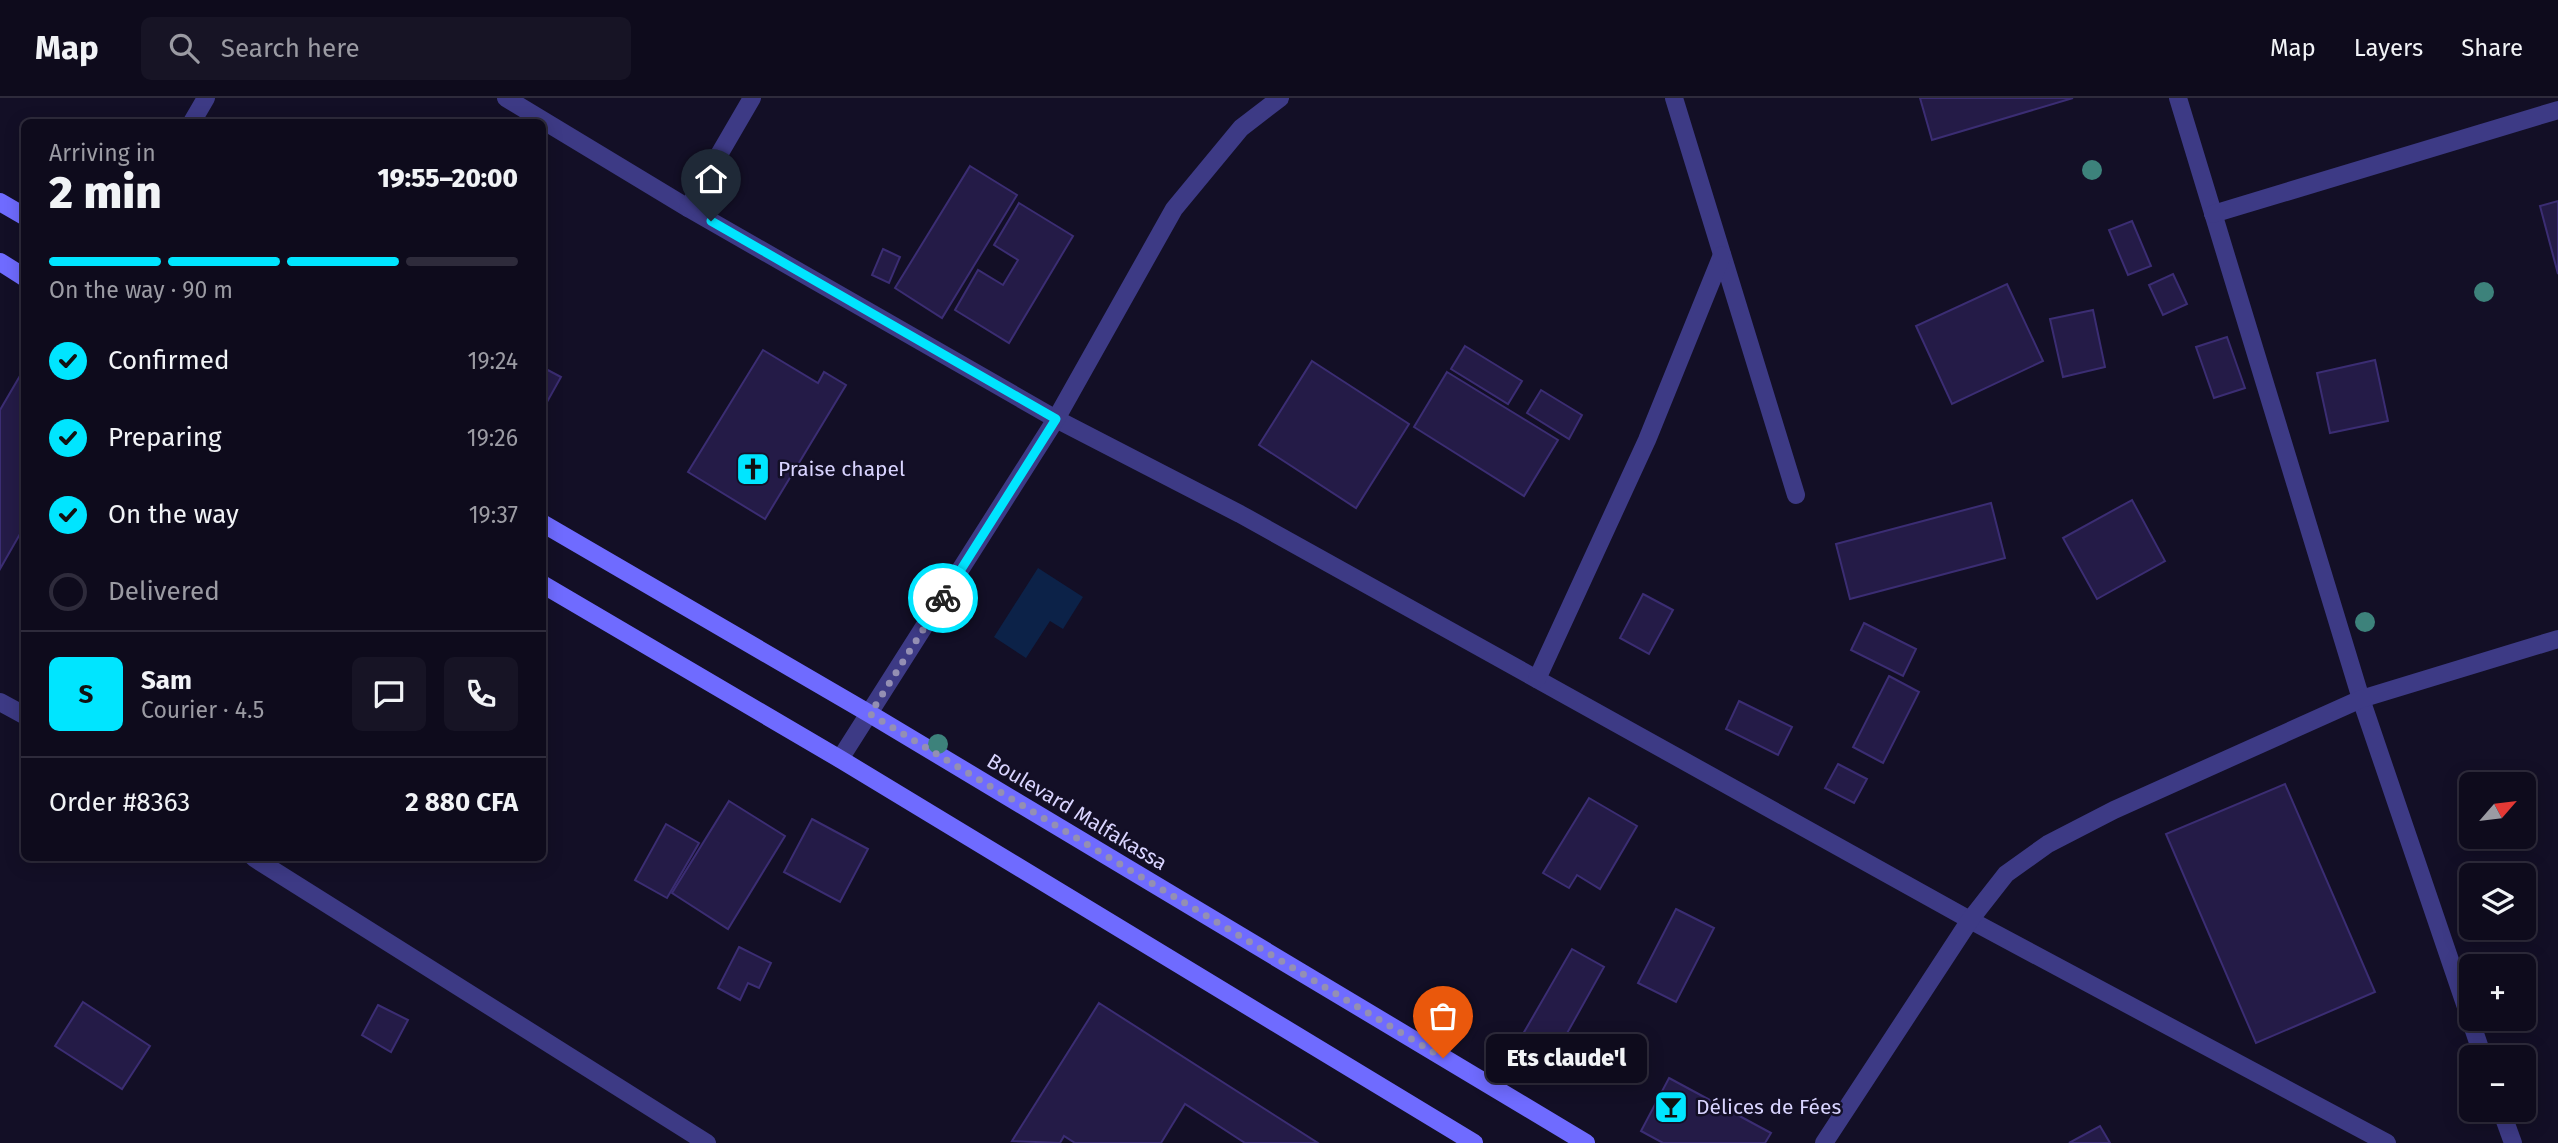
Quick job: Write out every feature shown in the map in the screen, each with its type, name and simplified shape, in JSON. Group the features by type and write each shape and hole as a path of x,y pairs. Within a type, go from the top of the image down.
{"main road":[{"path":"0,202 21,214"},
{"path":"0,262 21,275"},
{"name":"Boulevard Malfakassa","path":"546,525 870,714 1586,1143"},
{"path":"546,586 840,759 1474,1143"}],"street":[{"path":"194,119 206,98"},
{"path":"506,98 541,119"},
{"path":"688,208 752,98"},
{"path":"840,759 1056,419 1174,209 1241,128 1280,98"},
{"path":"1674,98 1796,495"},
{"path":"2179,98 2361,699 2479,1045"},
{"path":"2213,214 2558,110"},
{"path":"546,122 688,208 1056,419 1240,514 1970,920 2386,1143"},
{"path":"1536,679 1647,440 1722,255"},
{"path":"1824,1143 1970,920 2006,874 2048,844 2114,810 2361,699 2558,639"},
{"path":"0,702 21,713"},
{"path":"259,861 707,1143"},
{"path":"2505,1122 2513,1143"}],"water":[{"path":"1038,568 1083,597 1063,629 1050,621 1026,658 994,637"}],"building":[{"path":"1920,98 2073,98 1932,140"},
{"path":"970,166 1017,195 942,318 895,288"},
{"path":"2558,201 2558,274 2540,206"},
{"path":"1019,203 1073,236 1009,343 955,310 978,270 1003,285 1018,260 994,245"},
{"path":"2132,221 2151,266 2128,275 2109,230"},
{"path":"883,249 900,257 889,283 872,275"},
{"path":"2173,274 2187,304 2163,315 2149,285"},
{"path":"2007,284 2043,361 1952,404 1916,326"},
{"path":"2093,310 2105,367 2063,377 2050,319"},
{"path":"2227,337 2245,388 2214,398 2196,347"},
{"path":"1465,346 1522,381 1508,404 1451,369"},
{"path":"763,350 818,383 824,372 846,385 765,519 688,472"},
{"path":"2375,360 2388,421 2330,433 2317,373"},
{"path":"1312,361 1409,424 1356,508 1259,445"},
{"path":"546,369 561,377 546,404"},
{"path":"1447,372 1558,440 1524,496 1414,427"},
{"path":"21,374 21,532 0,569 0,410"},
{"path":"1541,390 1582,415 1569,439 1527,413"},
{"path":"2132,500 2165,561 2097,599 2063,538"},
{"path":"1991,503 2005,558 1850,599 1836,544"},
{"path":"1643,594 1673,610 1649,654 1620,638"},
{"path":"1864,623 1916,649 1903,676 1851,650"},
{"path":"1889,676 1919,692 1883,763 1853,747"},
{"path":"1739,701 1792,727 1778,755 1726,729"},
{"path":"1838,764 1867,779 1854,803 1825,788"},
{"path":"2285,784 2375,992 2256,1043 2166,834"},
{"path":"1589,798 1637,826 1600,889 1577,875 1569,888 1543,873"},
{"path":"729,801 785,836 728,929 672,893"},
{"path":"812,819 868,849 840,902 784,872"},
{"path":"666,824 699,843 667,898 635,880"},
{"path":"1676,909 1714,928 1676,1002 1638,983"},
{"path":"739,947 771,963 759,988 748,983 740,1000 718,988"},
{"path":"1572,949 1604,967 1556,1053 1523,1034"},
{"path":"83,1002 150,1046 122,1089 55,1046"},
{"path":"1099,1003 1318,1143 1245,1143 1185,1104 1161,1143 1075,1143 1064,1136 1060,1143 1012,1141"},
{"path":"378,1005 408,1020 391,1052 362,1035"},
{"path":"1669,1078 1771,1133 1765,1143 1663,1143 1641,1131"},
{"path":"2100,1126 2110,1143 2069,1143"}],"way so far":[{"path":"943,598 870,714 1443,1058"}],"place":[{"name":"Praise chapel","path":"753,469"},
{"name":"Ets claude'l","path":"1443,1058"},
{"name":"Délices de Fées","path":"1671,1107"}],"route":[{"path":"711,221 1056,419 943,598"}]}
